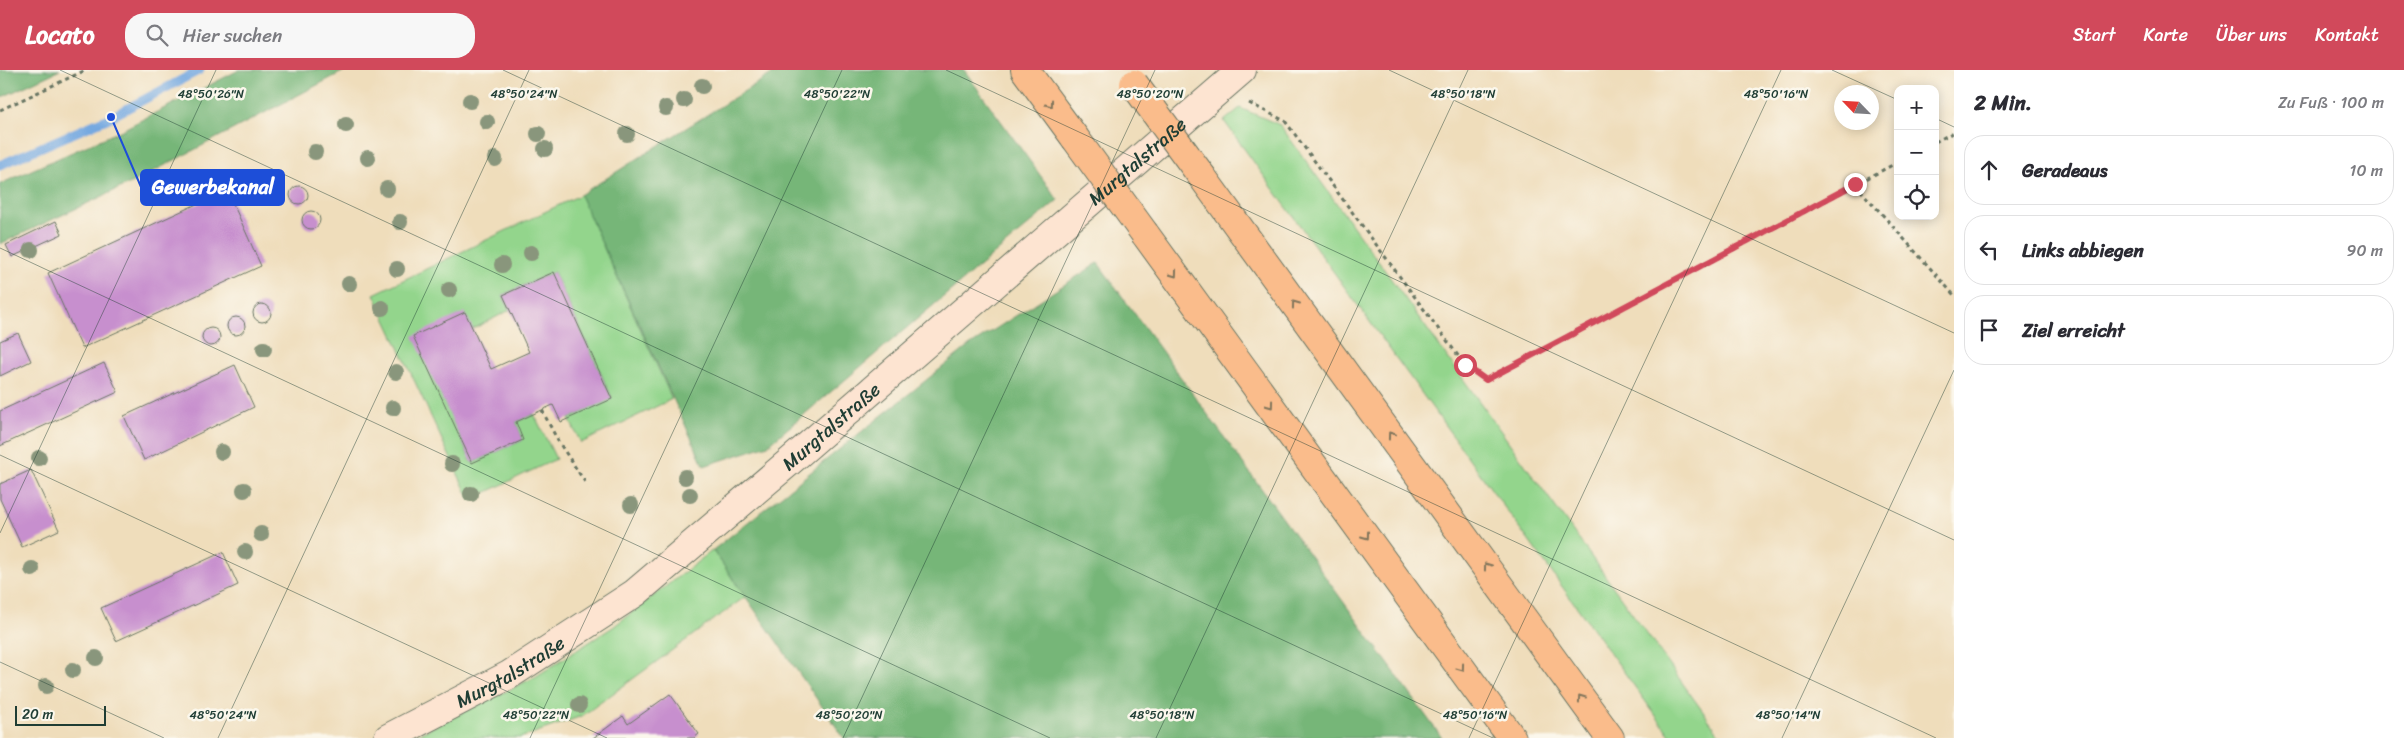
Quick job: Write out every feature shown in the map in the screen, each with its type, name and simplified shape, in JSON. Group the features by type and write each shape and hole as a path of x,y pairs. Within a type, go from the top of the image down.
{"highway":[{"path":"1025,70 1512,738"},
{"path":"1129,77 1610,738"}],"main road":[{"name":"Murgtalstraße","path":"388,738 509,674 635,593 788,464 1242,70"}],"path":[{"path":"0,110 86,70"},
{"path":"1219,90 1285,121 1465,365 1486,380 1894,164"},
{"path":"1939,140 1954,132"},
{"path":"1855,184 1954,295"},
{"path":"542,410 558,441 585,482"}],"green space":[{"path":"0,70 60,70 0,98"},
{"path":"239,70 346,70 133,182 0,244 0,184 120,131"},
{"path":"778,70 964,70 1058,200 768,445 704,466 580,195"},
{"path":"1240,108 1280,125 1722,738 1672,738 1224,121"},
{"path":"580,195 672,399 581,443 569,419 612,398 554,272 503,295 510,310 473,329 414,336 472,463 523,440 516,422 534,414 556,459 470,500 374,294"},
{"path":"1098,263 1442,738 844,738 713,550 969,346"},
{"path":"713,550 745,597 582,716 520,738 411,738 535,677 613,627"}],"building":[{"path":"299,186 305,189 308,195 305,201 299,204 293,201 290,195 293,189"},
{"path":"227,190 261,266 82,348 48,273"},
{"path":"311,211 317,214 320,220 317,226 311,229 305,226 302,220 305,214"},
{"path":"56,221 62,234 12,257 6,245"},
{"path":"554,272 612,399 561,422 553,405 542,410 516,422 523,440 472,463 413,336 465,312 491,369 529,352 503,295"},
{"path":"262,304 268,307 271,313 268,319 262,322 256,319 253,313 256,307"},
{"path":"236,317 242,320 245,326 242,332 236,335 230,332 227,326 230,320"},
{"path":"211,328 217,331 220,337 217,343 211,346 205,343 202,337 205,331"},
{"path":"18,333 31,361 0,376 0,341"},
{"path":"104,363 118,392 0,446 0,411"},
{"path":"235,365 254,407 144,460 124,416"},
{"path":"31,470 59,530 22,547 0,499 0,484"},
{"path":"223,552 238,585 116,641 101,608"},
{"path":"670,694 699,734 694,738 593,738 623,716 628,724"}],"waterway":[{"path":"0,165 111,117 200,70"}],"place":[{"name":"Gewerbekanal","path":"111,117"}],"route":[{"path":"1465,365 1486,380 1855,184"}]}
